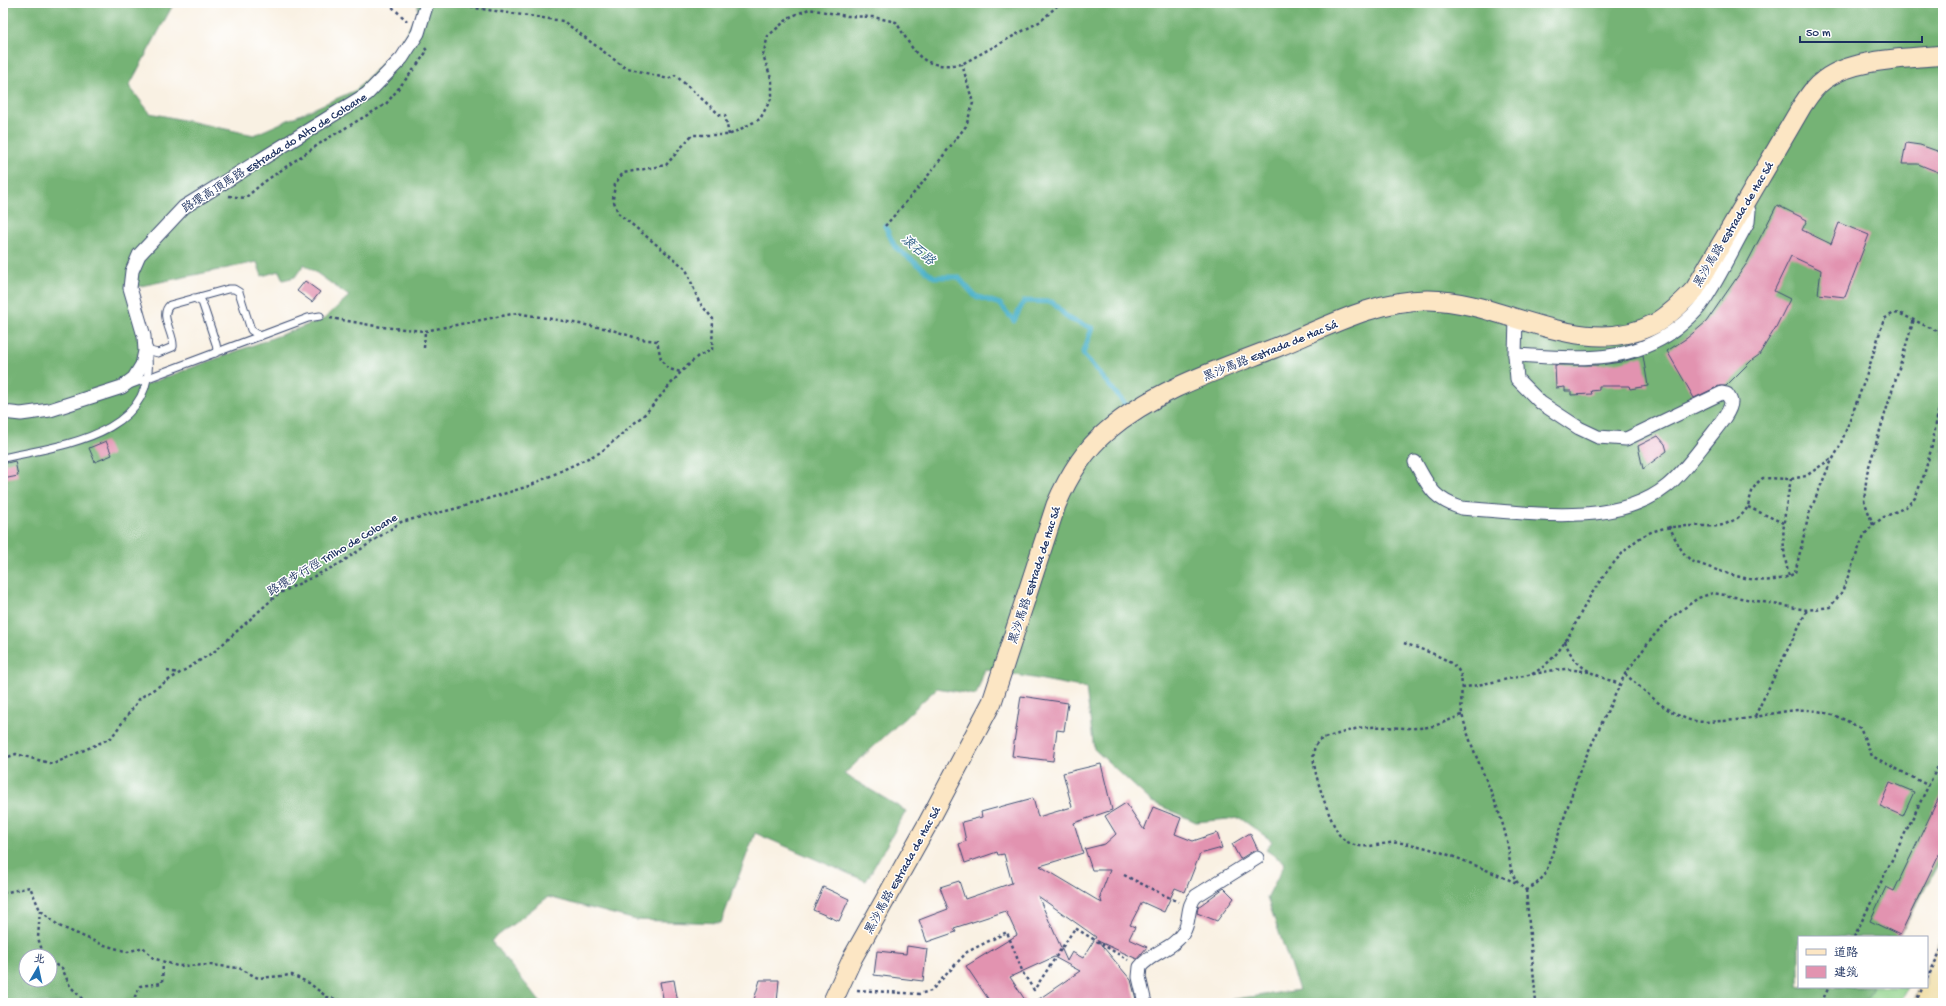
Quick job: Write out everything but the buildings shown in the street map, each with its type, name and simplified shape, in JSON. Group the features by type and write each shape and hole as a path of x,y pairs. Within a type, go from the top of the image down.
{"main road":[{"name":"黑沙馬路 Estrada de Hac Sá","path":"832,1003 853,957 927,825 992,702 1056,505 1071,474 1087,450 1124,417 1163,394 1357,314 1380,307 1409,301 1446,301 1575,333 1606,337 1641,330 1657,322 1677,308 1695,289 1802,106 1815,88 1834,74 1867,64 1943,55"}],"street":[{"name":"路環高頂馬路 Estrada do Alto de Coloane","path":"3,412 21,414 50,410 122,387 134,378 142,365 145,351 145,340 130,288 132,271 139,255 184,207 367,94 402,58 418,34 427,3"},
{"path":"1515,355 1574,358 1619,356 1644,348 1661,340 1683,324 1703,303 1748,222 1749,211 1746,204"},
{"path":"1415,462 1437,497 1447,503 1461,508 1566,514 1597,514 1640,503 1667,486 1720,423 1731,402 1728,394 1722,394 1626,439 1598,437 1579,428 1541,403 1517,379 1515,355 1516,318"},
{"path":"1144,1003 1139,977 1140,967 1152,955 1173,944 1184,932 1191,901 1196,896 1258,858"}],"lane":[{"path":"145,340 150,351 158,353 173,347 173,341 165,315 167,307 228,289 236,290 240,296 253,333 260,336"},
{"path":"194,298 202,302 216,344 217,350 215,353"},
{"path":"122,387 308,318 320,316"},
{"path":"249,340 250,327"},
{"path":"3,458 65,445 94,436 126,417 136,406 144,391 148,378 149,366 145,340"}],"path":[{"path":"388,3 399,11"},
{"path":"440,3 563,21 624,67 668,79 675,75 720,115 725,115 729,135"},
{"name":"路環步行徑 Trilho de Coloane","path":"3,759 16,754 53,764 111,738 140,698 215,651 278,594 339,564 401,522 458,508 529,486 601,452 646,413 681,372 698,356 712,350 713,319 700,302 686,269 618,213 613,198 615,184 623,173 666,165 692,135 729,135 760,119 772,97 772,81 764,55 768,36 790,17 809,9 847,16 873,17 896,22 916,54 930,64 948,66 962,64 1041,21 1060,3"},
{"path":"885,226 920,186 966,126 973,103 962,64"},
{"path":"320,316 382,327 425,331 517,313 609,329 640,339 656,341 662,359 669,369 681,372"},
{"path":"1669,526 1682,551 1694,562 1745,579 1771,579 1789,576 1795,573 1809,514 1829,466 1839,448 1867,374 1884,319 1894,314 1901,314 1943,334"},
{"path":"1872,526 1864,500 1867,473 1914,319"},
{"path":"424,348 425,331"},
{"path":"1526,890 1536,886 1545,875 1581,767 1625,674 1656,634 1672,617 1706,594 1728,595 1807,610 1830,607 1842,592 1864,535 1872,526 1884,517 1906,507 1916,498 1932,446 1943,385"},
{"path":"1532,674 1552,660 1559,652 1590,597 1614,562 1638,539 1669,526 1721,526 1744,514 1748,507 1753,488 1763,478 1791,479 1806,476 1834,456"},
{"path":"1789,576 1782,548 1783,523 1791,479"},
{"path":"1748,507 1783,523"},
{"path":"1755,716 1807,610"},
{"path":"1565,641 1569,653 1578,663 1591,672 1620,684"},
{"path":"1404,643 1434,654 1453,665 1460,672 1462,688 1460,696 1462,715 1468,735 1503,825 1513,878 1526,890 1536,1003"},
{"path":"1462,688 1566,669 1591,672"},
{"path":"167,671 172,670 179,673"},
{"path":"1625,674 1673,713 1688,720 1705,722 1732,721 1794,709 1810,709 1830,714 1860,728 1872,756 1929,786"},
{"path":"1462,715 1427,727 1370,727 1356,729 1321,739 1316,744 1313,760 1318,782 1334,826 1340,837 1346,841 1358,846 1367,847 1401,843 1412,845 1443,853 1517,883"},
{"path":"1854,936 1943,756"},
{"path":"1124,875 1189,907"},
{"path":"3,893 30,887 40,910 59,926 101,944 128,952 143,947 153,958 176,966 211,965 239,968 258,978 292,975 309,983 327,997 350,1003"},
{"path":"40,910 38,938 41,948"},
{"path":"854,990 919,994 931,991 967,952 1007,932 1023,973 1034,990 1075,928 1140,967"},
{"path":"1928,976 1943,946"},
{"path":"132,1003 140,986 162,982 162,962"},
{"path":"58,966 62,968 70,986 86,1003"},
{"path":"1821,1003 1828,988"},
{"path":"1915,1003 1922,988"}],"green space":[{"path":"3,3 174,3 129,86 150,113 254,135 356,90 399,45 418,13 418,3 1943,3 1943,855 1900,936 1798,936 1798,988 1872,988 1865,1003 1207,1003 1299,990 1267,898 1285,863 1266,850 1272,841 1240,818 1196,822 1152,802 1094,749 1086,688 985,669 976,695 937,688 844,774 906,811 866,881 755,833 721,923 636,920 548,897 491,941 541,1003 3,1003","holes":["257,262 262,276 279,271 283,280 295,277 304,264 349,296 324,319 142,386 134,378 144,336 131,288"]},
{"path":"1799,988 1908,988 1900,1003 1792,1003"}],"sand":[{"path":"1943,934 1943,1003 1913,1003 1919,988 1928,988 1928,967"}],"waterway":[{"name":"滾石路","path":"885,226 895,247 934,277 958,277 975,296 1000,304 1014,321 1024,301 1052,302 1069,319 1092,328 1083,354 1130,410"}]}
